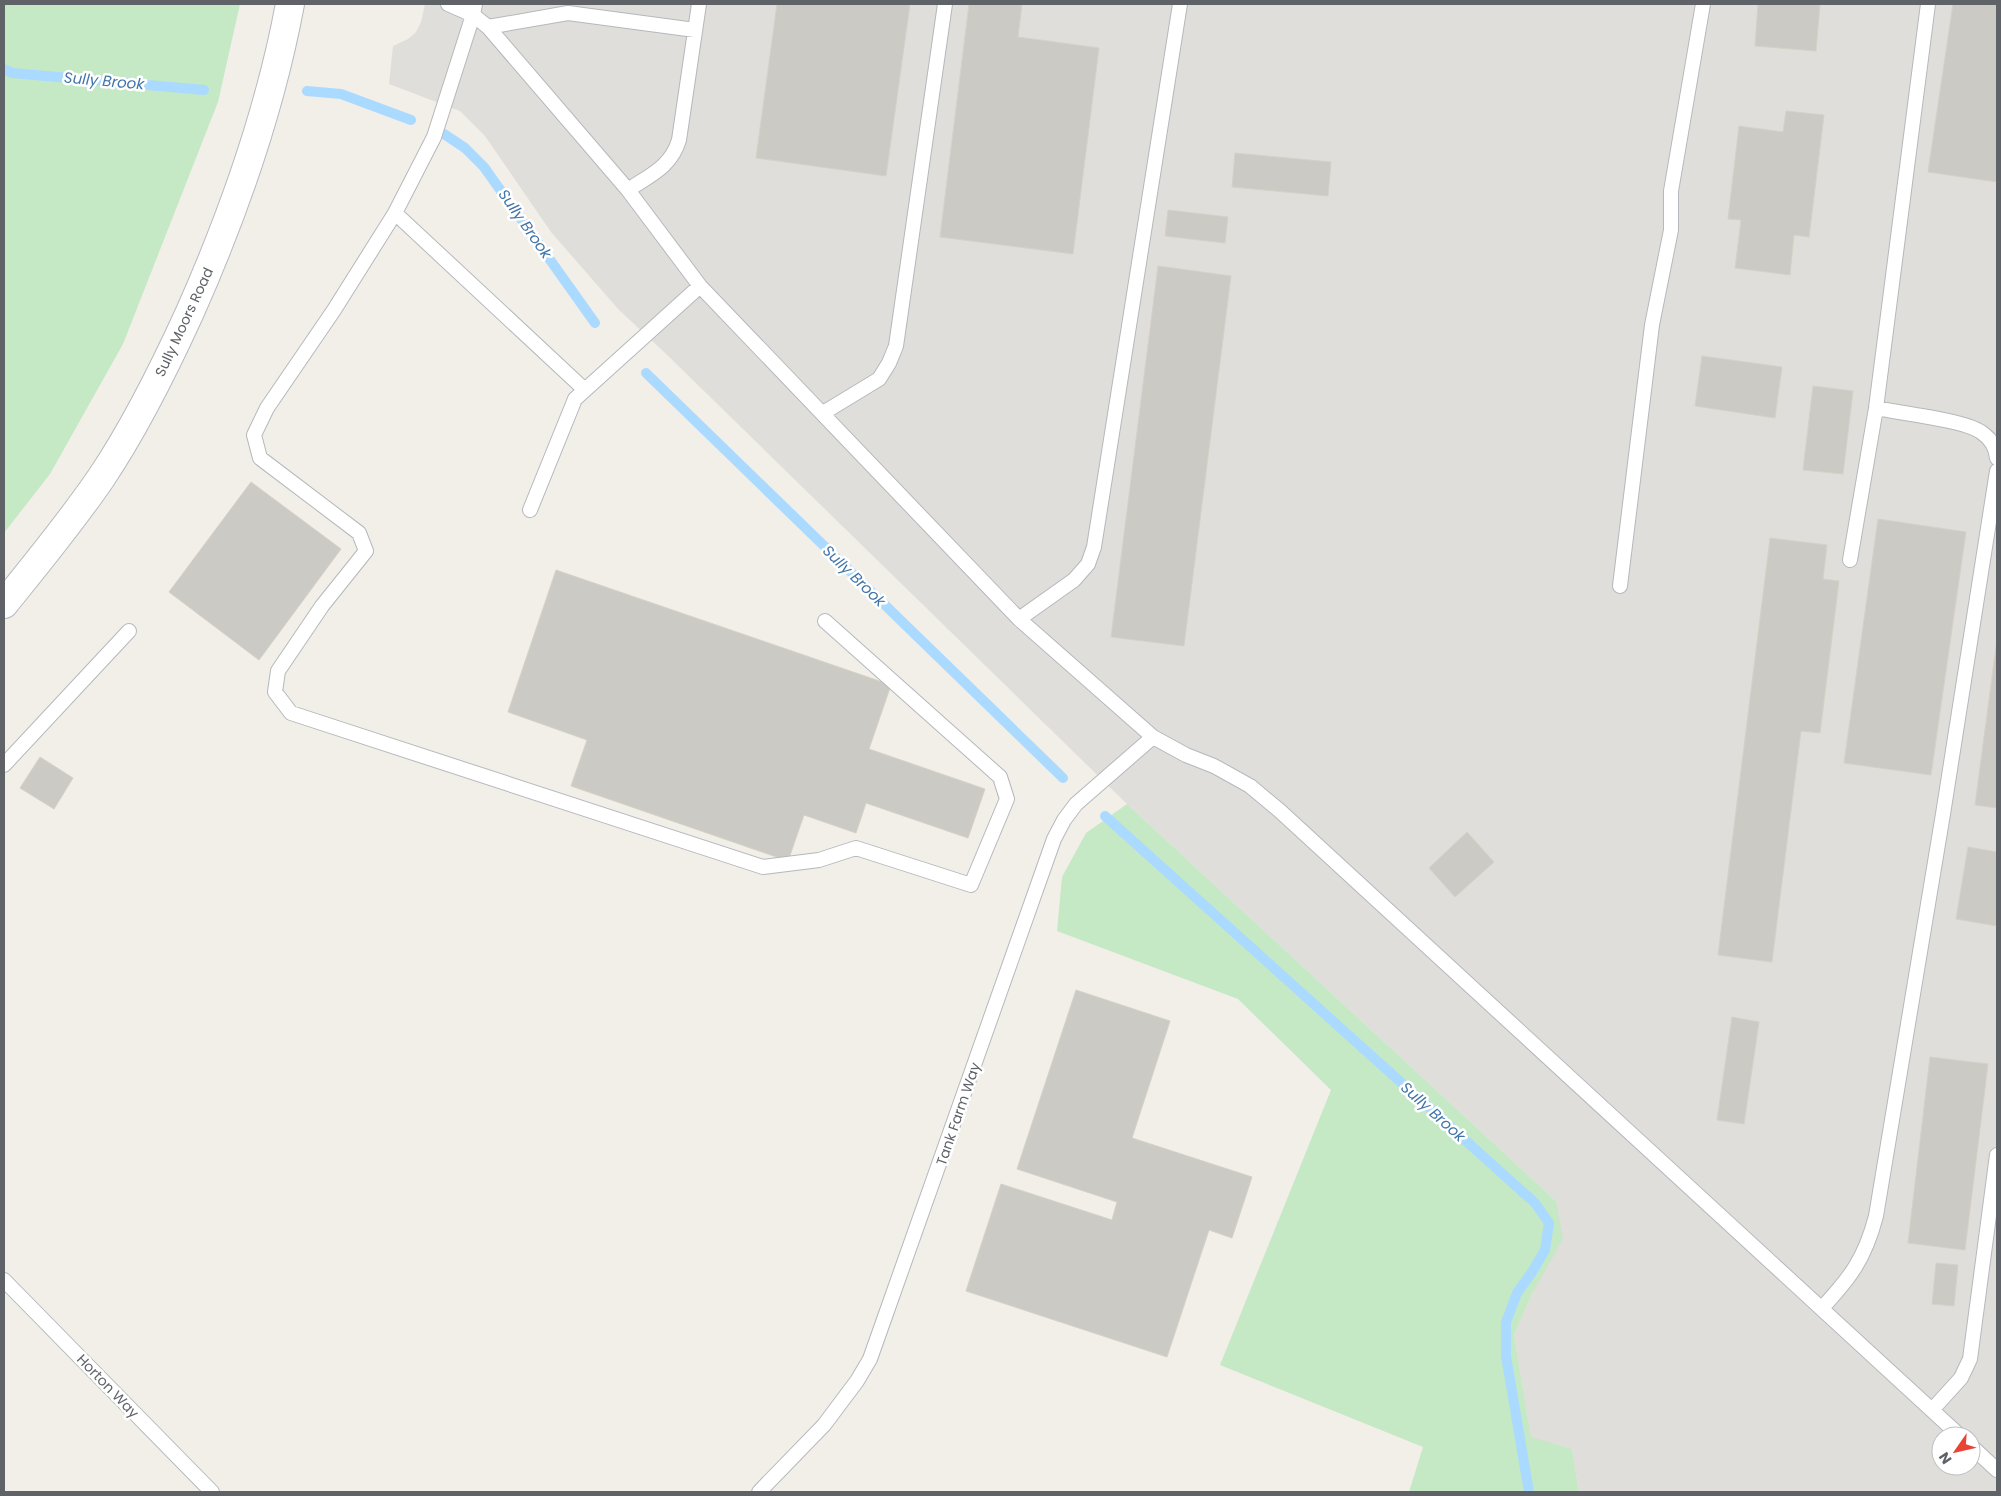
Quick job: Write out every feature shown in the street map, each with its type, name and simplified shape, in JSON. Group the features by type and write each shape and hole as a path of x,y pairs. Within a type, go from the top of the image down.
{"main road":[{"name":"Sully Moors Road","path":"4,604 60,535 101,478 131,429 165,367 212,262 243,180 268,98 290,4"}],"lane":[{"path":"448,4 474,10 628,190 700,286 1019,619 1153,737 1186,755 1214,766 1250,786 1280,810 1949,1426"},
{"path":"628,190 664,166 676,153 699,4"},
{"path":"823,413 879,379 896,346 945,4"},
{"path":"1019,619 1074,580 1088,564 1094,547 1180,4"},
{"path":"1620,586 1652,326 1671,230 1672,191 1702,4"},
{"path":"1850,560 1876,408 1928,4"},
{"path":"474,10 434,137 395,213 334,310 267,408 254,436 260,458 358,533 366,551 322,606 278,671 275,692 291,713 763,867 819,860 856,848 971,885 1007,799 1000,777 825,621"},
{"path":"488,27 568,13 695,30 695,32"},
{"path":"395,213 585,390"},
{"path":"530,510 575,399 700,286"},
{"path":"1876,408 1963,425 1980,431 1991,441 1997,458"},
{"path":"1822,1308 1856,1268 1870,1237 1876,1216 1943,814 1996,487 1997,471"},
{"path":"4,765 129,632"},
{"name":"Tank Farm Way","path":"759,1492 824,1425 857,1381 870,1359 1054,839 1064,820 1076,804 1153,737"},
{"path":"1932,1410 1961,1378 1970,1359 1997,1155"},
{"name":"Horton Way","path":"4,1280 212,1492"},
{"path":"1981,1455 1997,1470"}],"shaded area":[{"path":"425,4 969,4 940,236 1073,253 1098,48 1018,37 1022,4 1997,4 1997,1492 1579,1492 1572,1449 1531,1438 1514,1335 1533,1292 1556,1201 1127,804 619,310 551,232 485,136 460,111 389,84 393,46 408,39 416,32 421,22"}],"green space":[{"path":"4,4 240,4 218,102 123,344 50,474 4,533"},
{"path":"1127,804 1556,1201 1563,1239 1533,1292 1514,1335 1531,1437 1572,1449 1579,1492 1409,1492 1423,1447 1220,1365 1331,1090 1238,999 1057,931 1062,877 1086,833"}],"building":[{"path":"777,4 910,4 886,176 756,158"},
{"path":"969,4 1022,4 1018,37 1099,48 1073,254 940,237"},
{"path":"1758,4 1820,4 1816,51 1755,46"},
{"path":"1953,4 1997,4 1997,182 1928,172"},
{"path":"1786,111 1824,115 1809,237 1794,235 1790,275 1735,268 1741,220 1728,219 1739,126 1783,132"},
{"path":"1235,153 1331,162 1328,196 1232,187"},
{"path":"1168,210 1228,217 1225,243 1165,236"},
{"path":"1158,266 1231,276 1184,646 1111,637"},
{"path":"1702,356 1782,367 1775,418 1695,406"},
{"path":"1813,386 1853,391 1843,474 1803,470"},
{"path":"251,482 341,549 259,660 169,592"},
{"path":"1878,519 1966,532 1931,775 1844,763"},
{"path":"1770,538 1827,545 1823,579 1839,581 1820,733 1801,731 1772,962 1718,955"},
{"path":"556,570 891,685 869,749 985,789 968,838 866,803 856,833 804,815 788,861 571,786 587,740 508,712"},
{"path":"1997,639 1997,808 1975,805"},
{"path":"40,757 73,778 54,809 20,788"},
{"path":"1467,832 1494,862 1455,897 1429,868"},
{"path":"1968,847 1997,852 1997,926 1956,919"},
{"path":"1076,990 1170,1021 1132,1138 1252,1177 1232,1238 1209,1230 1167,1357 966,1291 1001,1184 1112,1220 1117,1202 1017,1169"},
{"path":"1732,1017 1759,1022 1744,1124 1717,1120"},
{"path":"1930,1057 1988,1064 1965,1250 1908,1243"},
{"path":"1936,1263 1958,1265 1954,1306 1932,1304"}],"waterway":[{"name":"Sully Brook","path":"4,69 12,73 204,90"},
{"name":"Sully Brook","path":"307,91 341,94 411,120"},
{"name":"Sully Brook","path":"444,134 465,148 484,167 595,323"},
{"name":"Sully Brook","path":"646,373 1063,778"},
{"name":"Sully Brook","path":"1105,816 1535,1203 1549,1223 1545,1250 1517,1293 1506,1322 1506,1356 1529,1492"}]}
